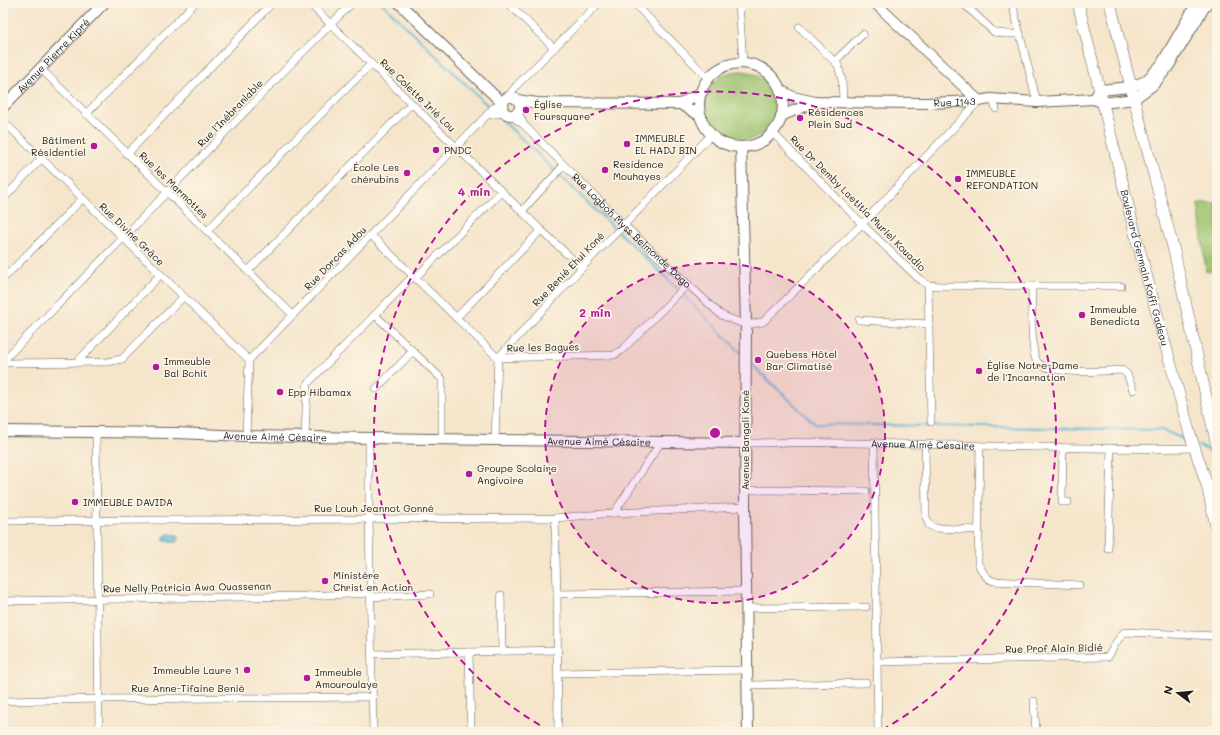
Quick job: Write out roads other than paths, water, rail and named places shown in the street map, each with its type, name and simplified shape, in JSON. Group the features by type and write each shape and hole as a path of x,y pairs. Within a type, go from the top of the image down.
{"main road":[{"name":"Boulevard Germain Koffi Gadeau","path":"1078,3 1099,97 1171,370 1207,485 1217,531"},
{"path":"1110,3 1130,87 1138,96 1217,446"}],"street":[{"name":"Avenue Pierre Kipré","path":"3,107 104,3"},
{"path":"86,114 195,3"},
{"path":"127,154 272,3"},
{"name":"Rue Colette Irié Lou","path":"310,3 411,104 582,268"},
{"name":"Rue l'Inébranlable","path":"3,362 286,69 352,3"},
{"name":"Rue Logboh Myss Belmonde Dogo","path":"399,3 624,225 721,315 746,326"},
{"path":"508,3 554,48"},
{"path":"504,108 517,85 599,3"},
{"path":"634,3 709,79"},
{"path":"739,3 743,63"},
{"path":"746,326 763,322 862,224 979,101 875,3"},
{"path":"963,3 994,32 1020,34"},
{"path":"1012,3 1037,102"},
{"path":"1099,97 1138,96 1154,85 1168,67 1207,3"},
{"path":"1099,97 1146,81 1161,65 1195,4"},
{"path":"1195,4 1196,19"},
{"path":"799,27 835,61 840,71 843,102"},
{"path":"835,61 863,34"},
{"path":"743,63 766,71 780,90 783,105 781,116 773,132 760,143 752,146 729,146 722,143 704,126 700,116 699,104 702,92 709,79 718,71 730,65 743,63"},
{"path":"207,231 371,64"},
{"name":"Rue les Marmottes","path":"41,69 293,316"},
{"name":"Rue I143","path":"780,90 793,97 814,102 927,103 979,101 994,104 1099,97"},
{"path":"504,108 537,103 680,104 702,92"},
{"name":"Rue I143","path":"781,116 814,102"},
{"path":"248,271 411,104"},
{"path":"680,104 700,116"},
{"name":"Rue Dorcas Adou","path":"248,360 293,316 456,147 504,108"},
{"name":"Rue Divine Grâce","path":"3,122 248,360"},
{"name":"Rue Dr Demby Laetitia Muriel Kouadio","path":"773,132 862,224 917,277 928,285 1121,286"},
{"name":"Rue Benié Ehui Koné","path":"498,358 711,134"},
{"name":"Avenue Bangali Koné","path":"741,147 746,326 745,507 748,732"},
{"path":"3,199 41,159"},
{"path":"522,211 564,165"},
{"path":"305,437 307,384 375,315 502,191"},
{"path":"3,279 82,199"},
{"path":"456,318 541,230"},
{"name":"Rue les Bagues","path":"372,235 416,275 456,318 498,358 614,355 622,350 688,284"},
{"path":"77,362 160,275"},
{"path":"928,285 931,422"},
{"path":"1032,286 1034,344 1036,359 1039,363 1051,370 1062,371 1122,370 1127,374 1133,390"},
{"path":"3,362 108,362 122,359 183,297"},
{"path":"375,315 442,379 442,439"},
{"path":"859,320 929,324"},
{"path":"376,389 414,351"},
{"path":"495,440 498,358"},
{"path":"246,436 248,360"},
{"name":"Avenue Aimé Césaire","path":"3,431 495,440 745,443 874,442 1063,448 1196,448"},
{"path":"96,432 96,520 100,699 99,732"},
{"path":"369,438 373,732"},
{"path":"614,513 661,442"},
{"path":"874,442 878,732"},
{"path":"925,444 926,517 929,525 935,528 978,530"},
{"path":"980,446 978,563 981,570 988,579 993,581 1079,586"},
{"path":"1063,448 1062,502 1068,502"},
{"path":"1108,549 1111,448"},
{"path":"746,490 866,491"},
{"name":"Rue Louh Jeannot Gonné","path":"3,521 555,518 614,513 745,507"},
{"path":"555,518 558,732"},
{"path":"557,594 747,591"},
{"name":"Rue Nelly Patricia Awa Ouassenan","path":"3,601 430,594"},
{"path":"501,595 502,652"},
{"path":"747,608 866,607"},
{"name":"Rue Prof Alain Bidié","path":"877,662 1108,657 1116,641 1124,632 1217,636"},
{"path":"371,654 558,650"},
{"path":"469,652 471,732"},
{"path":"558,673 747,670"},
{"path":"747,685 866,683"},
{"name":"Rue Anne-Tifaine Benié","path":"3,701 373,697"},
{"path":"1034,701 1036,732"}],"water":[{"path":"167,534 178,535 178,542 164,541 164,536 166,537"},
{"path":"1164,727 1164,732 1149,732 1148,728"}],"waterway":[{"path":"382,3 490,108"},
{"path":"498,116 555,171"},
{"path":"558,174 679,290"},
{"path":"682,294 742,354"},
{"path":"749,362 815,424 1162,430 1188,441"},
{"path":"1199,446 1217,454"}],"place":[{"name":"Église Foursquare","path":"526,110"},
{"name":"Résidences Plein Sud","path":"800,118"},
{"name":"IMMEUBLE EL HADJ BIN","path":"627,144"},
{"name":"Bâtiment Résidentiel","path":"94,146"},
{"name":"PNDC","path":"436,150"},
{"name":"Residence Mouhayes","path":"605,170"},
{"name":"École Les chérubins","path":"407,173"},
{"name":"IMMEUBLE REFONDATION","path":"958,179"},
{"name":"Immeuble Benedicta","path":"1082,315"},
{"name":"Quebess Hôtel Bar Climatisé","path":"758,360"},
{"name":"Immeuble Bal Bchit","path":"156,367"},
{"name":"Église Notre-Dame de l'Incarnation","path":"979,371"},
{"name":"Epp Hibamax","path":"280,392"},
{"name":"Groupe Scolaire Angivoire","path":"469,474"},
{"name":"IMMEUBLE DAVIDA","path":"75,502"},
{"name":"Ministère Christ en Action","path":"325,581"},
{"name":"Immeuble Laure 1","path":"247,670"},
{"name":"Immeuble Amouroulaye","path":"307,678"}]}
